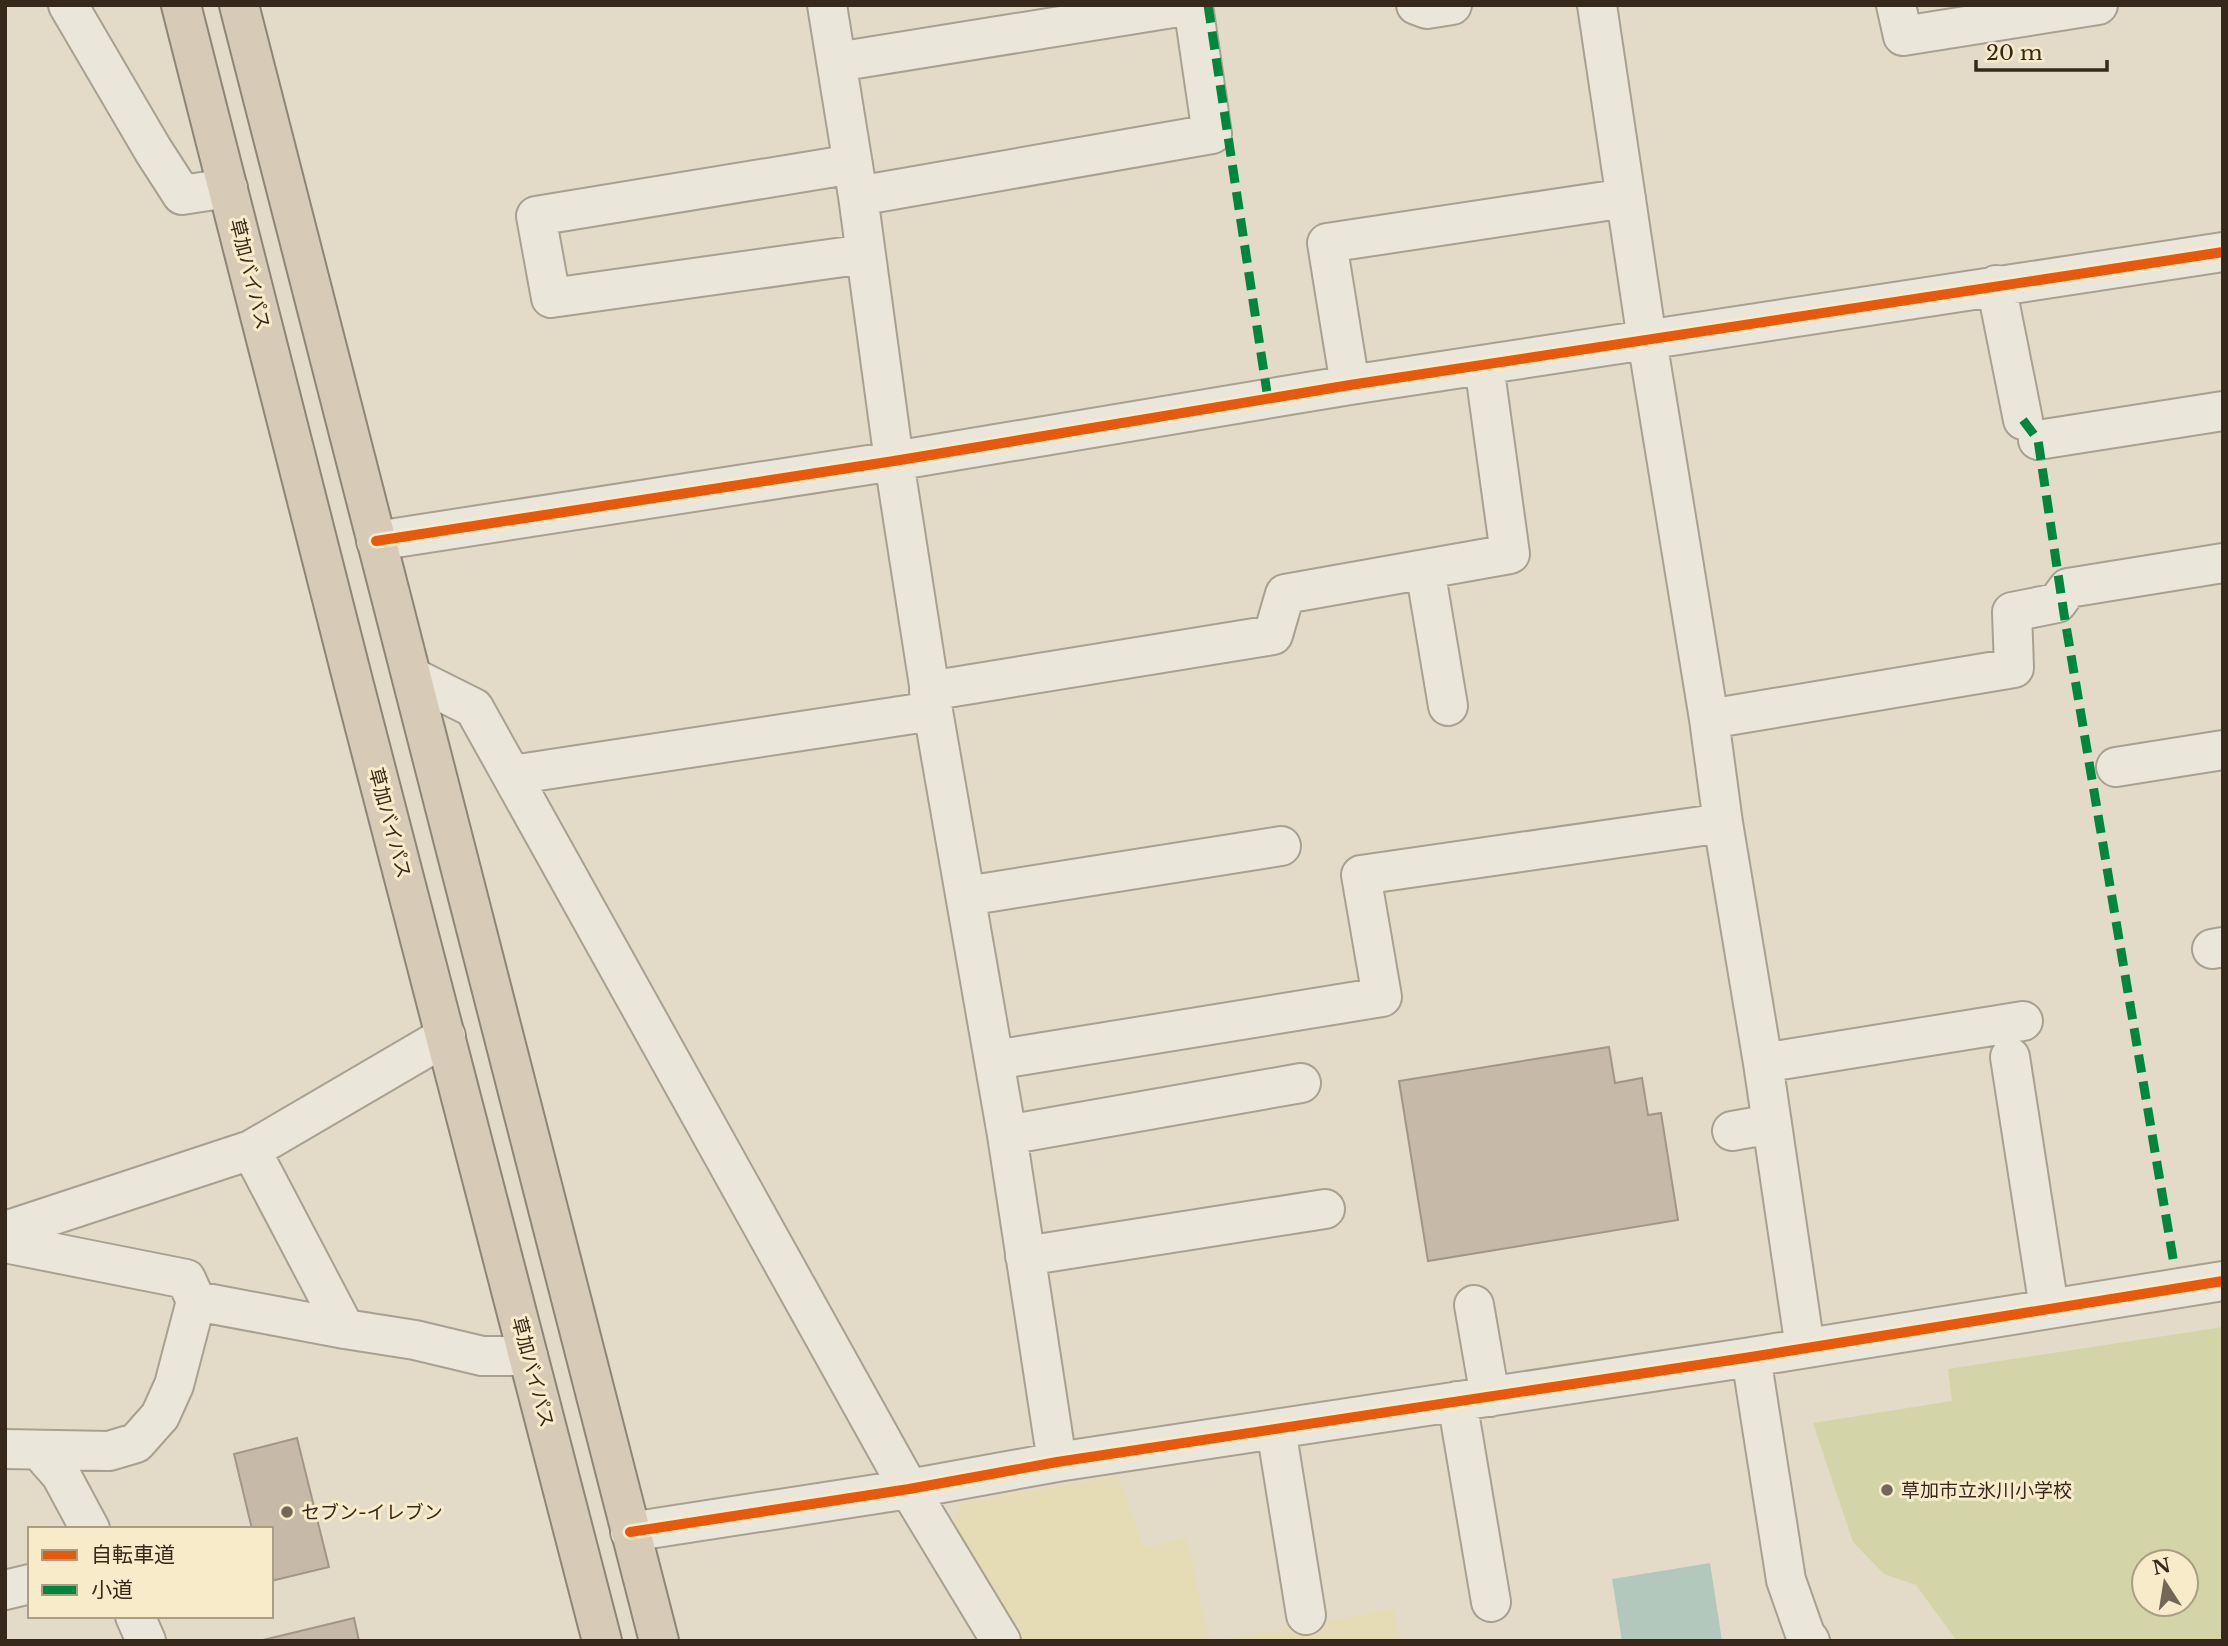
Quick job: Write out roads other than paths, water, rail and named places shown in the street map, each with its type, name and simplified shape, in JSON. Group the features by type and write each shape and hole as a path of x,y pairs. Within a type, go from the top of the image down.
{"highway":[{"name":"草加バイパス","path":"181,5 602,1641"},
{"path":"239,5 659,1641"}],"street":[{"path":"68,5 182,195 228,188"},
{"path":"827,5 856,180 894,461 931,701 995,1060 1058,1462"},
{"path":"837,62 1192,5 1212,134 856,180 536,216 551,298 865,254"},
{"path":"1416,5 1427,9 1452,5"},
{"path":"1597,5 1647,340 1763,1063 1805,1348"},
{"path":"1896,5 1903,36 2098,5"},
{"path":"1350,385 1327,243 1626,198"},
{"path":"376,541 894,461 1350,385 2223,252"},
{"path":"1996,285 2031,430 2223,411"},
{"path":"512,775 931,701 1273,635 1285,594 1510,554 1484,365"},
{"path":"1709,719 2014,668 2012,612 2057,603 2068,588 2223,563"},
{"path":"1425,569 1448,706"},
{"path":"412,677 474,708 909,1489 1001,1641"},
{"path":"2116,767 2223,750"},
{"path":"995,1060 1382,998 1361,875 1723,823"},
{"path":"966,896 1281,846"},
{"path":"1763,1063 2023,1021"},
{"path":"5,1231 251,1150 446,1036"},
{"path":"2010,1057 2049,1308"},
{"path":"1007,1135 1301,1083"},
{"path":"1732,1131 1772,1124"},
{"path":"251,1150 345,1329"},
{"path":"1025,1256 1325,1209"},
{"path":"5,1243 186,1279 196,1301 174,1385 160,1416 136,1443 109,1451 22,1450"},
{"path":"630,1532 909,1489 1058,1462 1751,1357 2223,1281"},
{"path":"196,1301 415,1340 482,1356 528,1356"},
{"path":"1474,1305 1473,1399 1491,1602"},
{"path":"1751,1357 1786,1580 1810,1641"},
{"path":"1276,1429 1306,1615"},
{"path":"22,1450 61,1475 89,1527"},
{"path":"5,1590 28,1584"},
{"path":"136,1618 146,1641"}],"place":[{"name":"草加市立氷川小学校","path":"1887,1490"},
{"name":"セブン-イレブン","path":"287,1512"}]}
